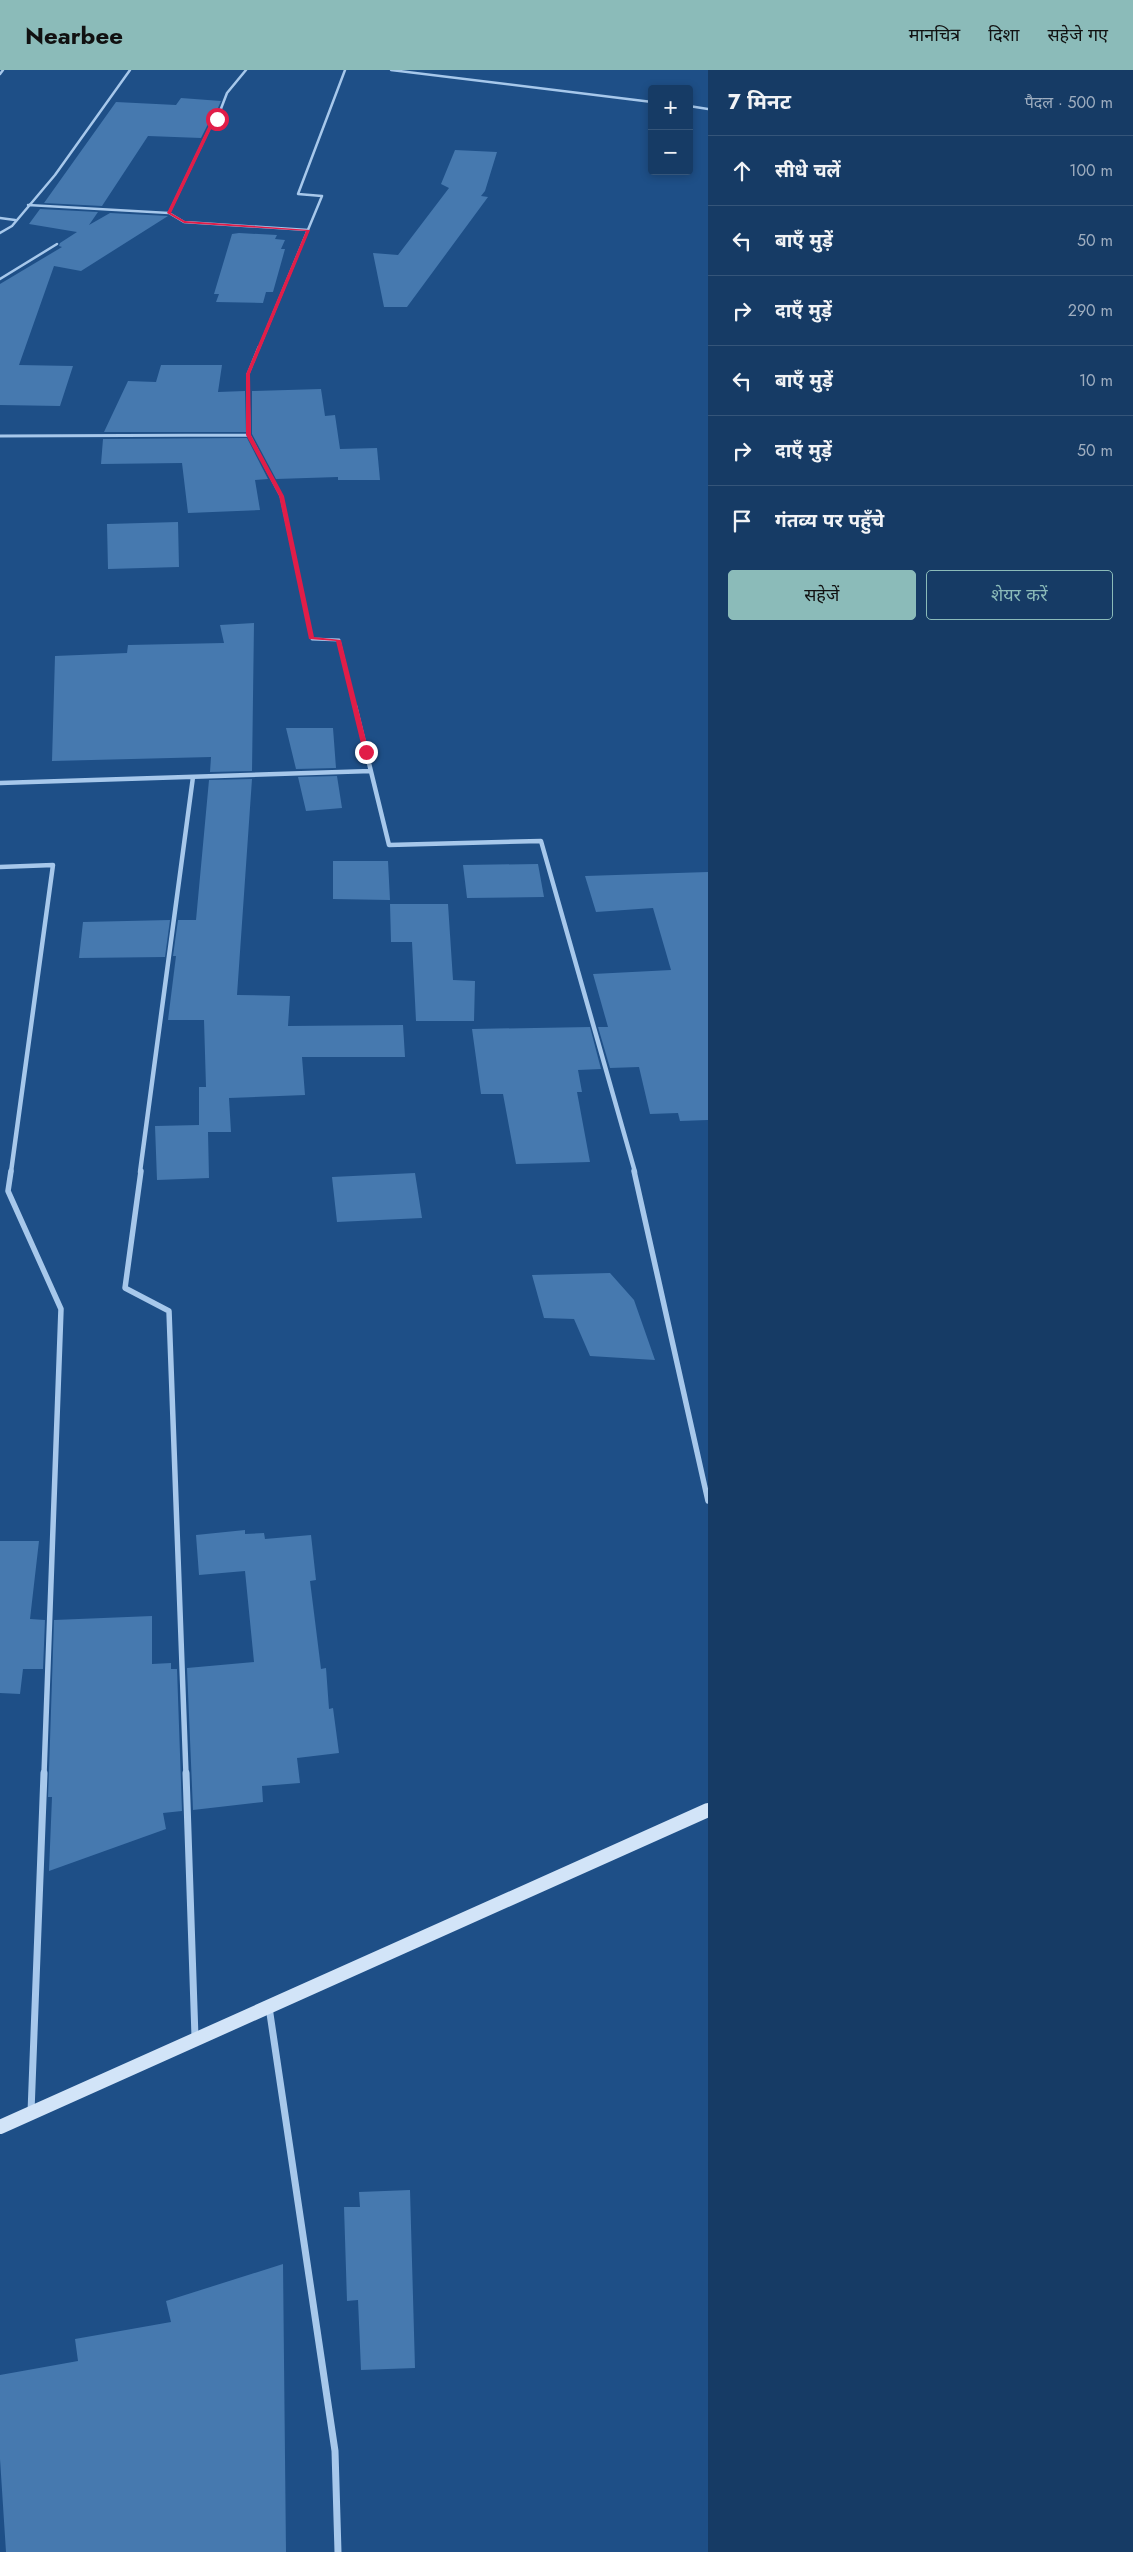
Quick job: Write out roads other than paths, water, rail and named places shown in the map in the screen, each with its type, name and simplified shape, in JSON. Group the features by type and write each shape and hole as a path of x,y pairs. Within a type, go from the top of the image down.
{"main road":[{"path":"0,2127 708,1810"}],"street":[{"path":"0,74 3,70"},
{"path":"0,233 12,226 15,220 55,175 130,70"},
{"path":"169,213 212,123 217,119 227,93 246,70"},
{"path":"345,70 298,194 322,196 248,374 249,435 281,496 312,639 339,640 389,845 541,841 641,1195 708,1501"},
{"path":"391,70 648,102"},
{"path":"693,107 708,109"},
{"path":"28,206 169,213 184,222 308,230"},
{"path":"0,218 15,220"},
{"path":"0,280 57,244"},
{"path":"0,436 249,435"},
{"path":"0,783 371,771"},
{"path":"193,777 125,1288 169,1311 195,2040"},
{"path":"0,867 53,865 8,1191 60,1309 31,2113"},
{"path":"269,2007 335,2452 338,2552"}]}
